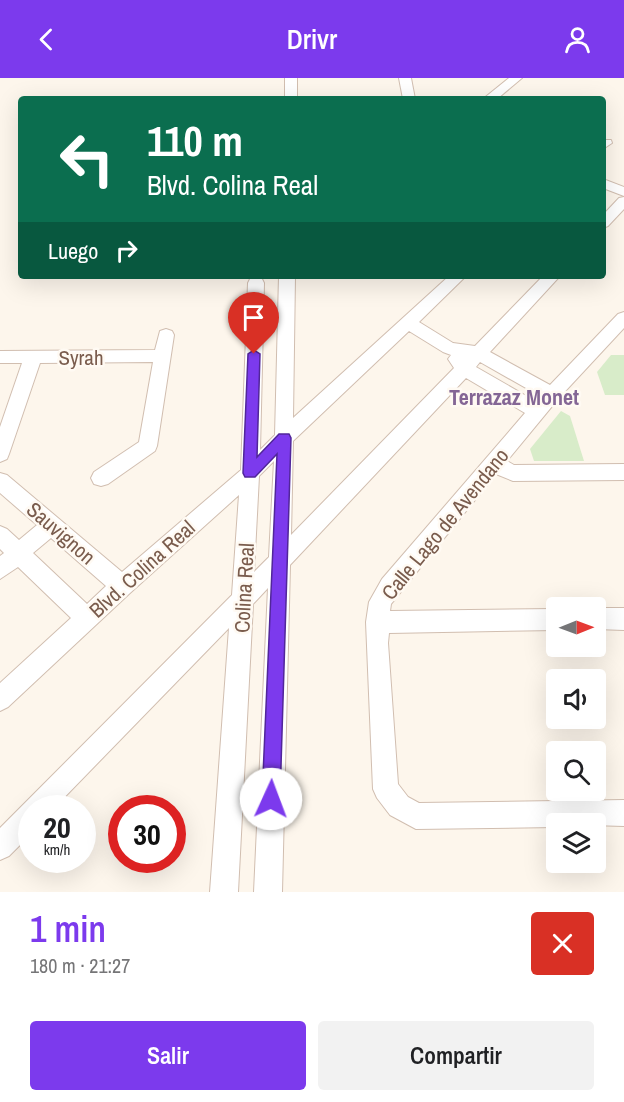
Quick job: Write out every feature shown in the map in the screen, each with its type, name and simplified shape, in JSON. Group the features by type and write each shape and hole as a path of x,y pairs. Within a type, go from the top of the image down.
{"street":[{"path":"291,78 291,96"},
{"path":"405,78 408,96"},
{"path":"493,96 516,78"},
{"path":"606,184 624,192"},
{"path":"606,220 624,201"},
{"name":"Colina Real","path":"268,892 284,438 287,279"},
{"name":"Blvd. Colina Real","path":"0,699 122,586 250,473 284,438 455,279"},
{"path":"50,795 243,596 279,562 549,279"},
{"name":"Colina Real","path":"224,892 250,473 256,283"},
{"name":"Calle Lago de Avendano","path":"624,320 537,411 390,586 380,602 377,622 386,789 399,806 416,816 624,813"},
{"path":"407,322 449,348 478,353 552,394"},
{"path":"101,478 148,446 166,335"},
{"path":"449,348 463,368 537,411"},
{"name":"Syrah","path":"0,357 162,356"},
{"path":"0,454 33,357"},
{"path":"493,464 513,473 624,472"},
{"name":"Sauvignon","path":"0,481 122,586"},
{"path":"0,569 52,525"},
{"name":"Sauvignon","path":"0,535 87,619"},
{"path":"606,619 624,619"},
{"path":"377,622 546,620"},
{"path":"0,847 18,828"}],"green space":[{"path":"611,355 624,355 624,395 605,395 597,372"},
{"path":"561,411 570,416 584,461 534,461 530,449"}],"district":[{"name":"Terrazaz Monet","path":"514,397"}],"route":[{"path":"254,354 250,473 284,438 271,799"}]}
